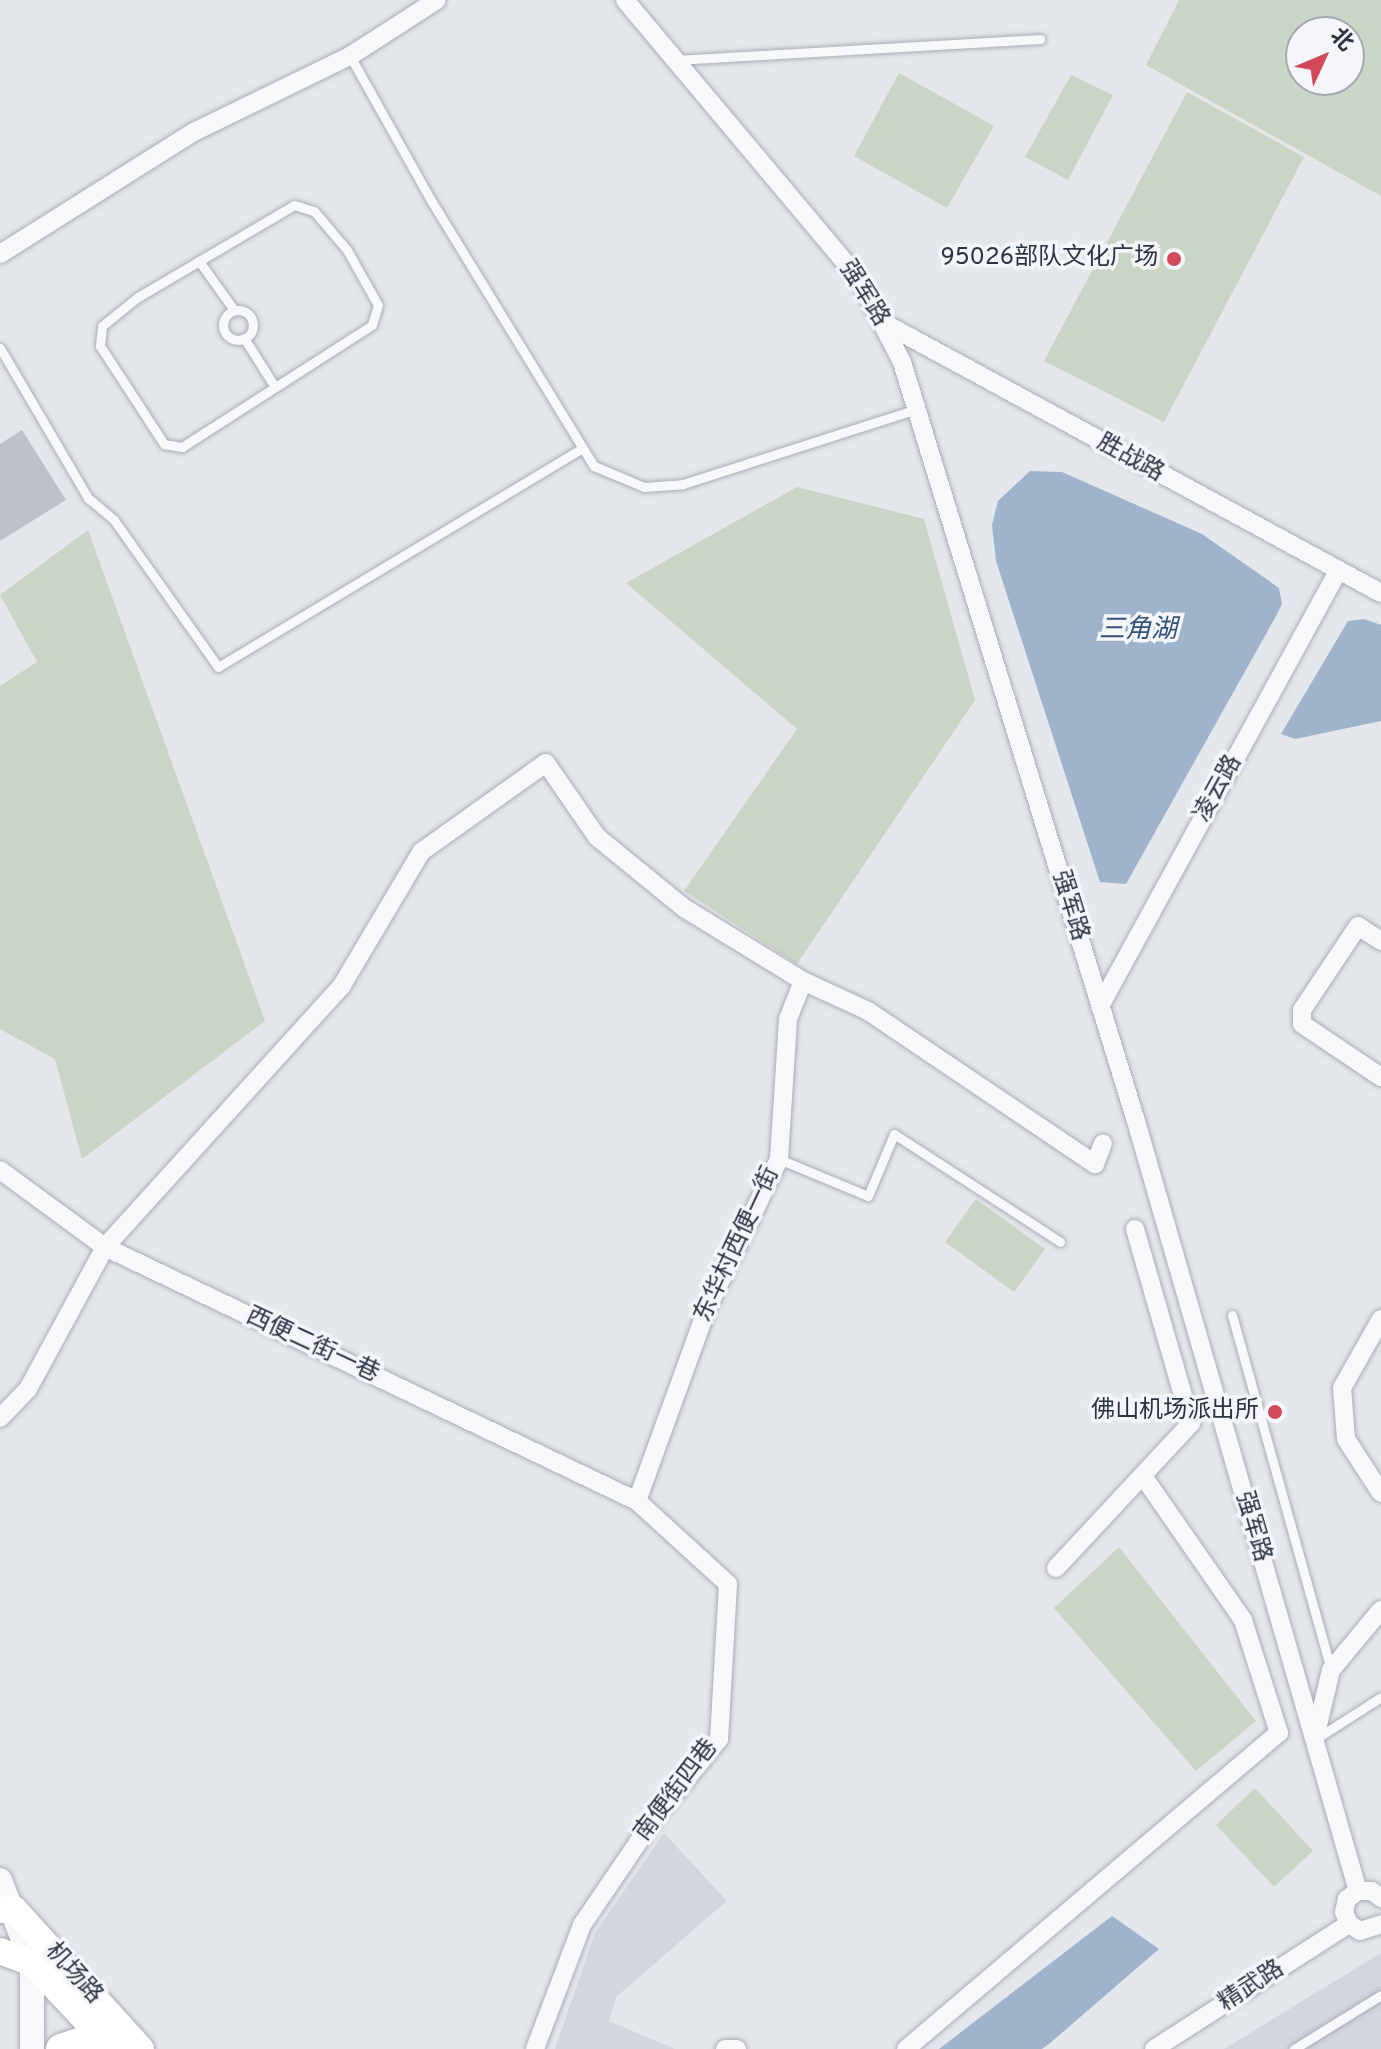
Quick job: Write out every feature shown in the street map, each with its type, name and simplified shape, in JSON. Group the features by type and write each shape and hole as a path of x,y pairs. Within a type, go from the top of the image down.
{"main road":[{"name":"机场路","path":"7,1909 141,2049"},
{"path":"0,1951 32,1963 107,2042"},
{"path":"61,2049 107,2042"}],"street":[{"path":"0,254 194,132 350,56 437,0"},
{"name":"强军路","path":"625,0 859,279 902,362 914,410 1100,1006 1358,1891"},
{"name":"胜战路","path":"882,322 1337,573 1381,593"},
{"name":"凌云路","path":"1100,1006 1337,573"},
{"path":"0,1418 28,1389 105,1247 341,987 421,852 546,763 597,837 684,908 803,981 868,1011 1095,1164 1103,1143"},
{"path":"1381,941 1358,926 1302,1010 1302,1024 1313,1035 1381,1077"},
{"name":"东华村西便一街","path":"637,1501 706,1311 779,1159 788,1019 803,981"},
{"name":"西便二街一巷","path":"0,1170 105,1247 637,1501"},
{"path":"1056,1568 1191,1423 1135,1229"},
{"path":"1381,1319 1342,1388 1346,1439 1381,1493"},
{"path":"906,2049 1279,1733 1243,1620 1143,1476"},
{"name":"南便街四巷","path":"535,2049 582,1925 656,1816 719,1739 728,1584 637,1501"},
{"path":"1314,1740 1331,1670 1381,1610"},
{"path":"0,1880 7,1909 32,1963 32,2049"},
{"path":"1381,1898 1372,1891 1358,1891 1345,1905 1349,1924 1367,1932 1381,1924"},
{"name":"精武路","path":"1154,2049 1349,1924"},
{"path":"725,2049 737,2049"}],"lane":[{"path":"675,60 1040,39"},
{"path":"350,56 432,202 594,466 644,487 683,484 914,410"},
{"path":"294,205 314,211 347,250 378,305 372,325 182,447 164,444 100,346 102,326 199,261 294,205"},
{"path":"199,261 234,310 248,313 252,322 244,338"},
{"path":"234,310 224,320 224,330 235,339 244,338"},
{"path":"244,338 275,387"},
{"path":"0,348 88,498 114,520 218,667 582,448"},
{"path":"779,1159 868,1196 894,1134 1060,1242"},
{"path":"1232,1315 1331,1670"},
{"path":"1314,1740 1381,1697"},
{"path":"1294,2049 1381,1995"}],"shaded area":[{"path":"664,1833 727,1901 616,1997 609,2021 675,2049 555,2049 595,1933"},
{"path":"1381,1953 1381,2049 1224,2049"}],"green space":[{"path":"1179,0 1381,0 1381,196 1146,65"},
{"path":"899,73 994,126 947,208 854,156"},
{"path":"1071,75 1113,95 1068,180 1025,157"},
{"name":"95026部队文化广场","path":"1187,92 1304,157 1164,422 1044,361"},
{"path":"797,487 924,519 975,700 797,964 684,891 797,729 626,583"},
{"path":"88,530 265,1021 82,1159 55,1059 0,1029 0,686 37,662 0,595"},
{"path":"976,1199 1045,1249 1014,1292 945,1242"},
{"path":"1119,1547 1256,1721 1196,1771 1054,1608"},
{"path":"1255,1788 1313,1851 1274,1887 1216,1825"}],"water":[{"name":"三角湖","path":"1030,471 1062,472 1202,534 1279,588 1282,604 1276,616 1126,884 1100,882 996,561 992,525 998,501"},
{"path":"1364,619 1381,625 1381,721 1295,739 1281,734 1348,621"},
{"path":"1112,1916 1159,1949 1049,2044 1042,2049 939,2049"}],"building":[{"path":"22,430 66,500 0,541 0,444"}],"place":[{"name":"95026部队文化广场","path":"1174,259"},
{"name":"佛山机场派出所","path":"1275,1412"}]}
